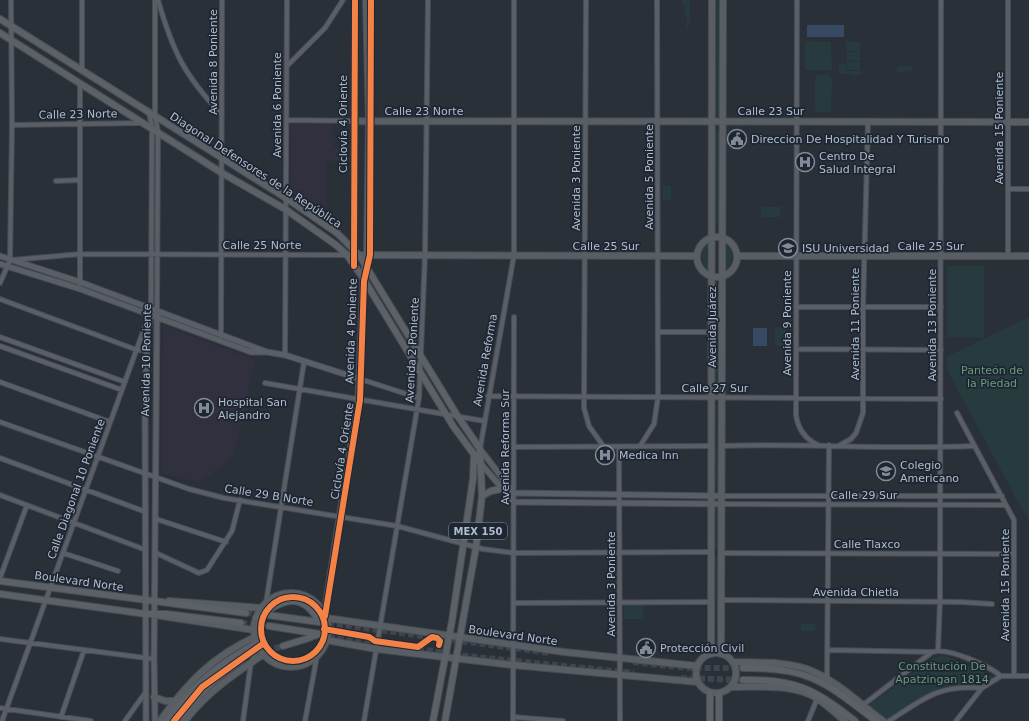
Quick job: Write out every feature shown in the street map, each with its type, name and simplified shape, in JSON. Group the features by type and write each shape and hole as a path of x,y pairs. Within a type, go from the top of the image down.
{"main road":[{"name":"Avenida 4 Poniente","path":"354,266 357,253 355,0"},
{"name":"Avenida 4 Poniente","path":"363,278 368,255 369,121 366,0"},
{"name":"Avenida Juárez","path":"711,654 712,0"},
{"name":"Avenida Juárez","path":"721,654 723,0"},
{"name":"Diagonal Defensores de la República","path":"0,19 222,160 286,198 337,233 357,253 366,266 457,415 480,449"},
{"name":"Diagonal Defensores de la República","path":"0,33 152,127 222,173 286,209 336,245 347,256 363,278 446,413 482,465"},
{"name":"Calle 23 Norte","path":"355,120 513,121"},
{"name":"Calle 23 Sur","path":"513,121 1029,122"},
{"path":"712,238 722,238 732,244 737,256 735,266 731,271 722,276 711,276 702,271 699,266 697,256 700,246 712,238"},
{"name":"Calle 25 Norte","path":"347,256 357,253 368,255 514,255"},
{"name":"Calle 25 Sur","path":"514,255 697,256"},
{"name":"Calle 25 Sur","path":"737,256 1029,256"},
{"name":"MEX 150","path":"433,721 446,657 473,479 474,441"},
{"name":"Avenida Reforma","path":"445,721 476,547 482,496 482,465 480,449"},
{"path":"482,496 491,491 501,490"},
{"name":"Boulevard Norte","path":"0,579 246,613"},
{"path":"286,593 297,593 308,597 317,604 325,616 328,626 326,640 317,656 300,665 280,665 264,654 256,639 256,618 264,605 275,596 286,593"},
{"path":"0,594 155,615 256,639"},
{"path":"256,618 276,604 293,600 302,603 309,608 319,622 268,615"},
{"name":"Boulevard Norte","path":"156,601 264,605"},
{"path":"155,615 166,614 241,623"},
{"name":"Boulevard Norte","path":"325,616 380,626 513,645 697,666"},
{"path":"269,626 320,634 283,646"},
{"path":"160,721 174,701 203,668 234,647 256,639"},
{"path":"167,721 203,678 256,639"},
{"path":"326,640 376,648 513,665 698,682"},
{"path":"185,721 210,693 225,680 264,654"},
{"path":"845,721 817,698 799,690 790,688 731,687 719,694 710,693 702,688 698,682 696,674 697,666 704,657 711,654 721,654 733,662 787,664 806,669 827,678 883,721"},
{"path":"178,721 190,704 210,683 241,661"},
{"path":"731,687 736,675 733,662"},
{"path":"743,668 787,670 811,676 830,686 876,721"},
{"path":"743,680 784,682 805,687 828,700 855,721"},
{"path":"710,693 710,721"},
{"path":"719,694 719,721"},
{"path":"154,697 165,701 174,701"}],"street":[{"path":"0,283 10,260 12,125 11,0"},
{"path":"82,0 82,70"},
{"path":"156,0 180,62 202,94 222,114"},
{"name":"Avenida 10 Poniente","path":"146,721 145,692 147,600 145,474 147,350 150,309 152,115 156,0"},
{"name":"Avenida 8 Poniente","path":"222,0 222,341"},
{"name":"Avenida 6 Poniente","path":"286,355 285,255 287,0"},
{"path":"286,66 325,28 343,0"},
{"name":"Avenida 2 Poniente","path":"364,721 419,398 422,358 425,255 428,0"},
{"name":"Avenida Reforma","path":"480,449 488,396 514,255 514,0"},
{"name":"Avenida 3 Poniente","path":"586,0 584,408 589,426 604,446"},
{"name":"Avenida 5 Poniente","path":"640,446 654,424 658,397 657,0"},
{"name":"Avenida 9 Poniente","path":"797,0 796,415 799,428 806,438 818,445"},
{"name":"Avenida 13 Poniente","path":"938,650 940,602 941,399 941,0"},
{"name":"Avenida 15 Poniente","path":"1008,0 1008,256"},
{"path":"80,82 80,289"},
{"name":"Avenida 10 Poniente","path":"152,115 158,131 155,478 156,601 154,659 155,721"},
{"name":"Calle 23 Norte","path":"286,120 355,120"},
{"name":"Avenida 11 Poniente","path":"840,445 851,439 856,433 863,413 863,307 868,122"},
{"name":"Calle 23 Norte","path":"12,125 145,123"},
{"path":"56,181 80,180"},
{"path":"1008,189 1029,189"},
{"name":"Calle 25 Norte","path":"10,260 80,254 347,256"},
{"path":"0,256 80,282 267,352"},
{"path":"0,264 80,289 157,319 251,352 267,352 286,355 419,398"},
{"name":"Avenida 4 Poniente","path":"325,616 358,399 363,278"},
{"path":"0,300 137,350 147,350"},
{"path":"796,307 941,307"},
{"name":"Calle Diagonal 10 Poniente","path":"2,721 149,316"},
{"name":"Avenida Reforma Sur","path":"513,719 514,317"},
{"path":"658,332 711,332"},
{"path":"0,337 125,382"},
{"path":"0,346 122,390"},
{"path":"796,348 941,350"},
{"path":"264,605 304,362"},
{"path":"0,382 110,422"},
{"path":"265,383 418,408 484,421"},
{"name":"Calle 27 Sur","path":"488,396 864,397 941,399"},
{"name":"Avenida 15 Poniente","path":"956,413 1014,520 1014,676"},
{"name":"Calle 29 B Norte","path":"0,422 189,489 240,500 397,526 463,542"},
{"path":"827,678 829,445"},
{"path":"721,446 840,445 940,448 974,446"},
{"path":"514,446 711,446"},
{"name":"Avenida 3 Poniente","path":"619,447 620,721"},
{"name":"Diagonal Defensores de la República","path":"480,449 514,493"},
{"path":"0,458 146,512"},
{"name":"Diagonal Defensores de la República","path":"482,465 501,490 514,502"},
{"path":"514,493 721,496"},
{"path":"0,495 146,550"},
{"name":"Calle 29 Sur","path":"721,496 1002,496"},
{"path":"156,553 199,573 204,573 232,531 240,500"},
{"path":"514,502 721,504"},
{"name":"Calle 29 Sur","path":"721,504 1006,505"},
{"path":"0,579 27,505"},
{"path":"156,520 226,542"},
{"path":"463,542 476,547 514,553 711,552"},
{"path":"63,553 118,571"},
{"name":"Calle Tlaxco","path":"721,553 1014,554"},
{"name":"Avenida Chietla","path":"720,600 940,602 992,604"},
{"path":"514,603 620,601 711,602"},
{"path":"0,639 154,659"},
{"path":"244,721 251,662 256,639"},
{"path":"61,717 84,650"},
{"path":"828,650 933,652"},
{"path":"863,706 933,652 938,650 947,651 994,670 1001,676"},
{"path":"305,721 317,656"},
{"path":"956,721 982,688 1001,676 1029,676"},
{"path":"889,721 936,692 957,688 982,688"},
{"path":"124,721 145,692"},
{"path":"808,721 817,698"},
{"path":"0,708 91,721"},
{"path":"513,719 563,721"}],"shaded area":[{"path":"290,122 331,122 334,148 350,150 350,161 326,161 327,217 291,192"},
{"name":"Hospital San Alejandro","path":"163,325 255,360 234,455 200,483 163,473"}],"green space":[{"path":"682,0 690,0 690,23 688,23 688,29 686,29 687,16 685,15 685,7 682,6"},
{"path":"716,0 719,0 719,116 717,117 716,115"},
{"path":"805,41 831,42 832,70 805,70"},
{"path":"846,41 860,42 861,51 846,51"},
{"path":"847,52 860,52 860,61 847,60"},
{"path":"847,62 860,62 860,70 847,70"},
{"path":"839,64 846,64 846,71 863,71 862,74 855,76 846,73 843,75 839,73"},
{"path":"897,66 912,66 912,71 900,73 897,71"},
{"path":"818,75 829,75 832,78 831,110 829,112 818,112 815,109 815,78"},
{"path":"715,132 719,132 719,225 717,226 715,225"},
{"path":"663,186 671,186 671,200 663,200"},
{"path":"761,207 781,207 780,217 761,217"},
{"path":"705,243 709,245 706,255 709,266 708,269 705,268 701,256"},
{"path":"725,243 728,243 732,257 730,266 727,269 724,267 727,255 724,245"},
{"path":"947,266 984,266 984,338 947,337"},
{"path":"717,285 719,389 717,390 715,388 715,286"},
{"name":"Panteón de la Piedad","path":"1029,317 1029,522 948,372 946,357"},
{"path":"775,327 786,328 786,346 775,346"},
{"path":"716,404 718,486 716,487 714,485 714,406"},
{"path":"714,509 718,509 718,548 716,550 714,548"},
{"path":"716,557 718,559 716,651 714,649 714,558"},
{"path":"624,605 643,605 644,619 624,619"},
{"path":"801,624 815,624 816,631 801,631"},
{"name":"Constitución De Apatzingan 1814","path":"944,655 996,678 984,686 940,690 887,721 868,706 931,659"}],"water":[{"path":"807,25 844,25 844,37 807,37"},
{"path":"753,328 767,328 767,346 753,346"}],"tunnel":[{"path":"246,613 265,615"},
{"path":"319,622 550,653"},
{"path":"241,623 269,626"},
{"path":"320,634 466,656 634,673"},
{"path":"241,661 257,653 283,646"},
{"path":"633,662 687,668 743,668"},
{"path":"681,678 743,680"}],"cycle path":[{"name":"Ciclovía 4 Oriente","path":"354,266 355,0"},
{"name":"Ciclovía 4 Oriente","path":"325,616 360,400 364,281 370,255 371,0"},
{"path":"293,597 305,600 316,606 322,617 325,629 322,641 316,652 305,658 293,661 281,658 270,652 264,641 261,629 264,617 270,606 281,600 293,597"},
{"path":"324,629 369,637 375,641 418,647 432,637 437,638 440,641 439,645"},
{"path":"174,721 202,687 264,643"}],"place":[{"name":"Direccion De Hospitalidad Y Turismo","path":"737,139"},
{"name":"Centro De Salud Integral","path":"805,162"},
{"name":"ISU Universidad","path":"788,248"},
{"name":"Hospital San Alejandro","path":"204,408"},
{"name":"Medica Inn","path":"605,455"},
{"name":"Colegio Americano","path":"886,471"},
{"name":"Protección Civil","path":"646,648"}]}
